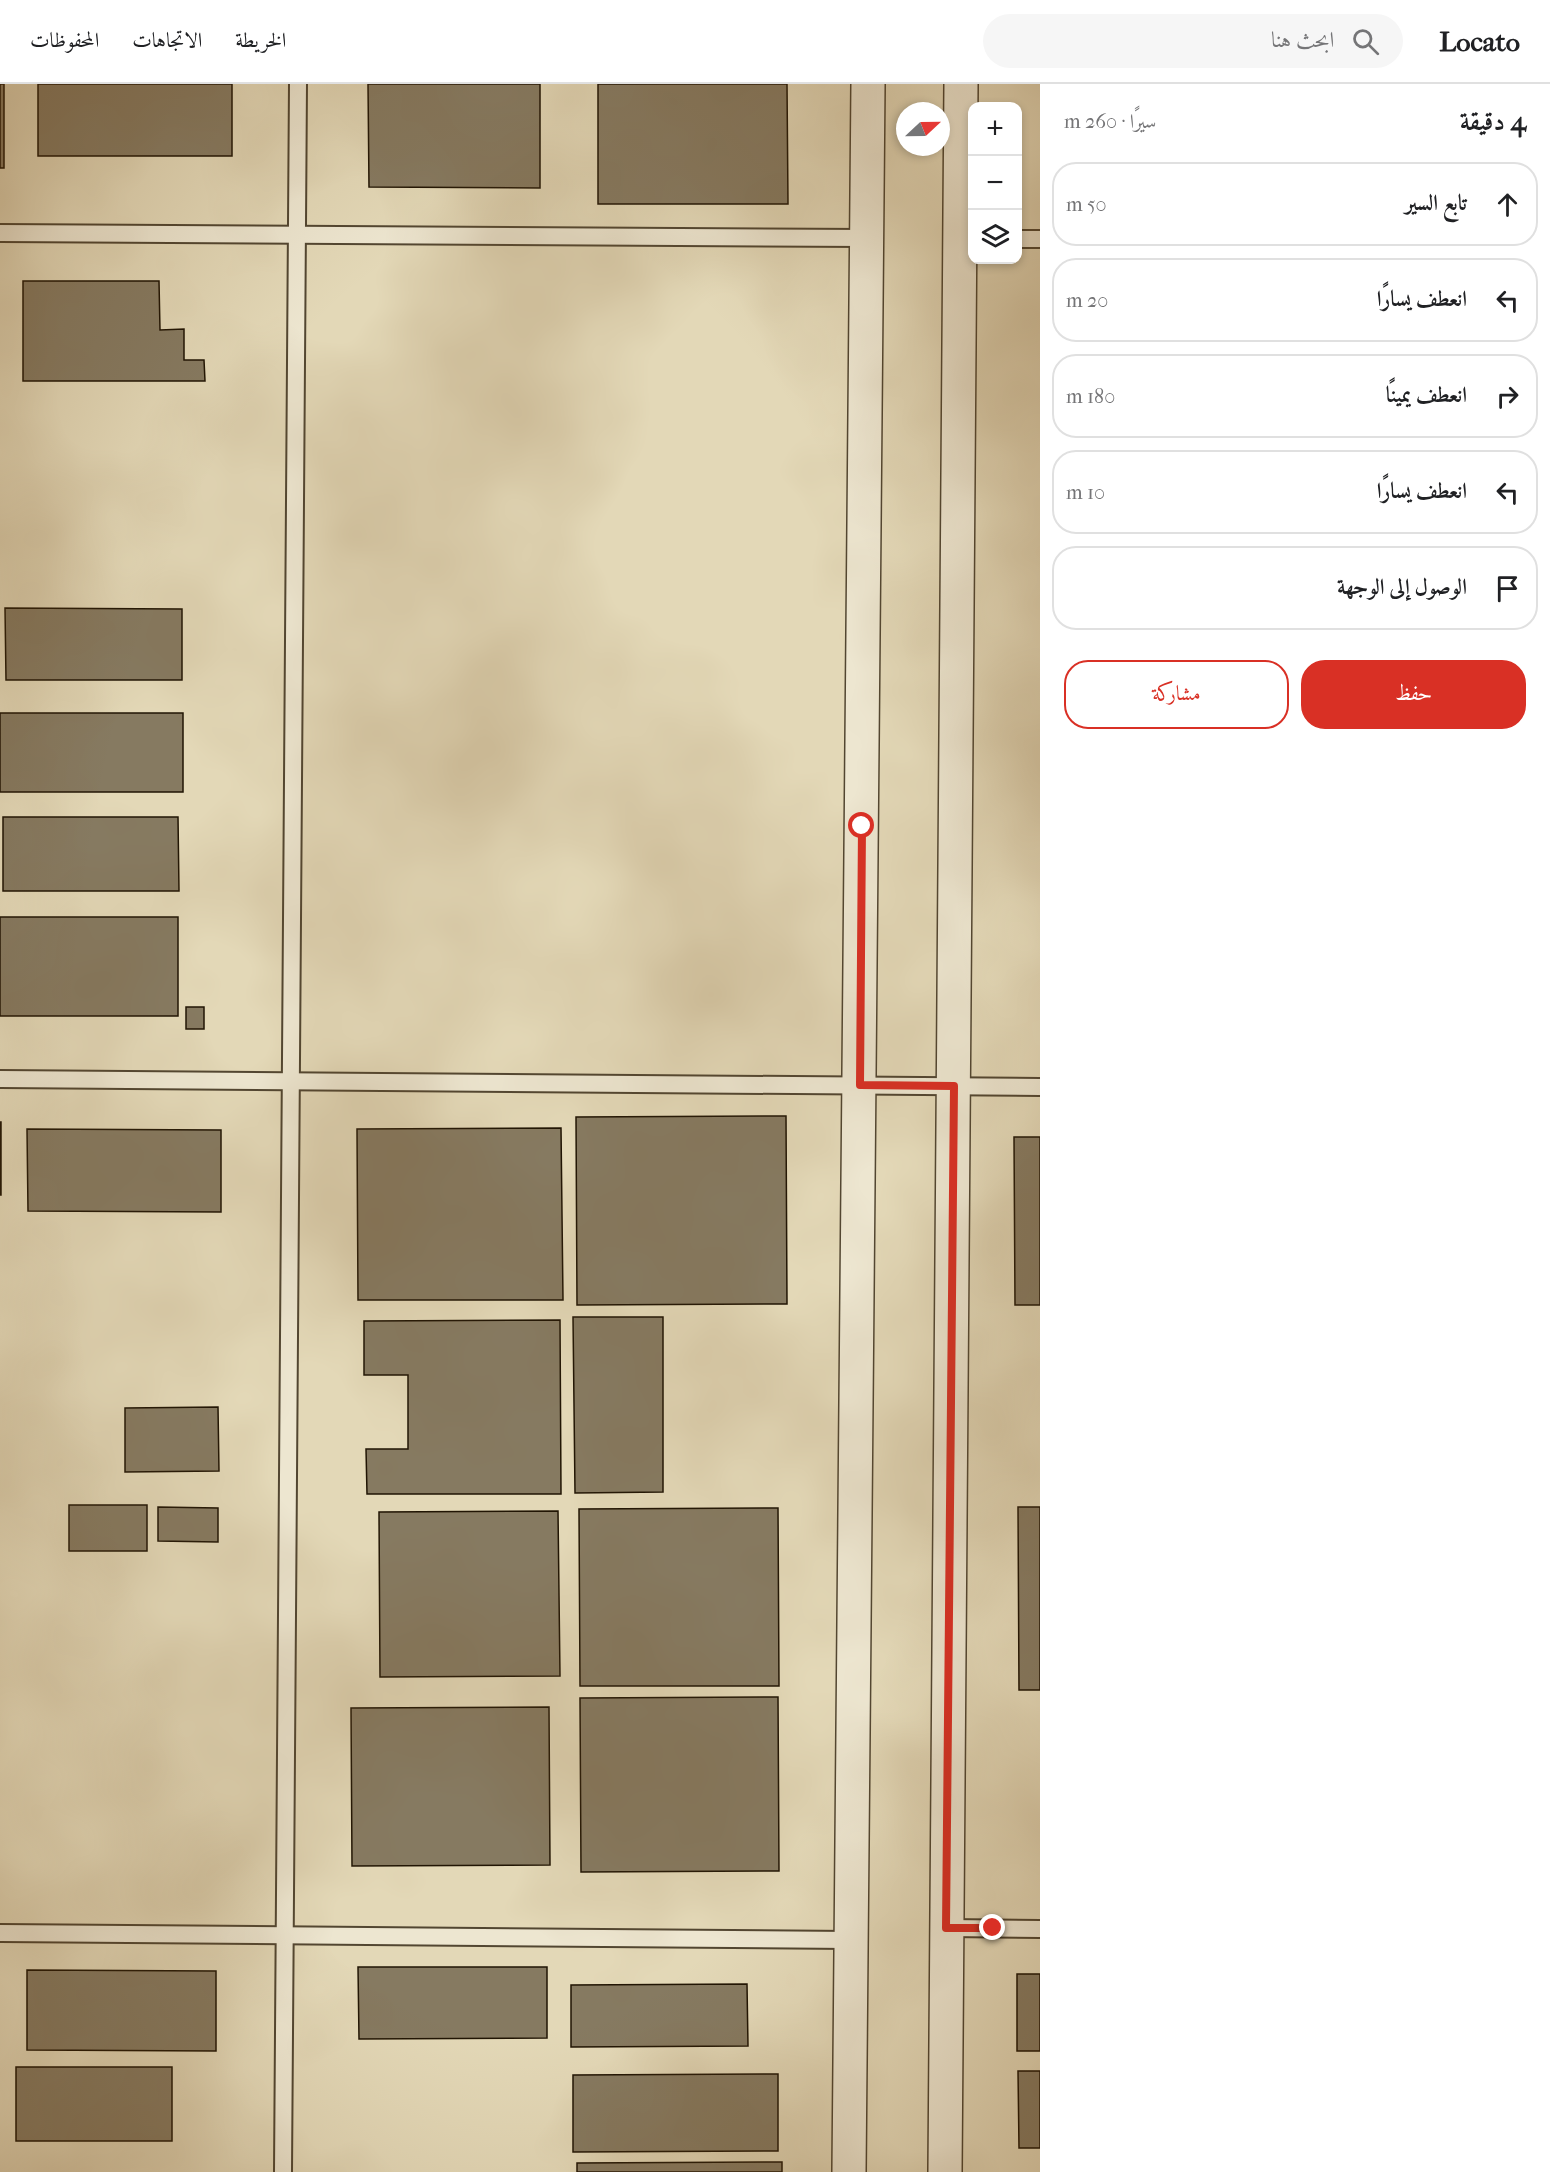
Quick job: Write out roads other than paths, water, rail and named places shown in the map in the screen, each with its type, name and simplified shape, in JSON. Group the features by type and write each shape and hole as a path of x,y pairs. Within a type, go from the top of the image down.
{"street":[{"path":"849,2172 868,84"},
{"path":"945,2172 954,1086 966,238 961,84"}],"lane":[{"path":"283,2172 298,84"},
{"path":"0,233 867,238"},
{"path":"1022,238 1040,239"},
{"path":"0,1079 1040,1087"},
{"path":"946,1928 1040,1929"},
{"path":"0,1933 850,1940"}]}
